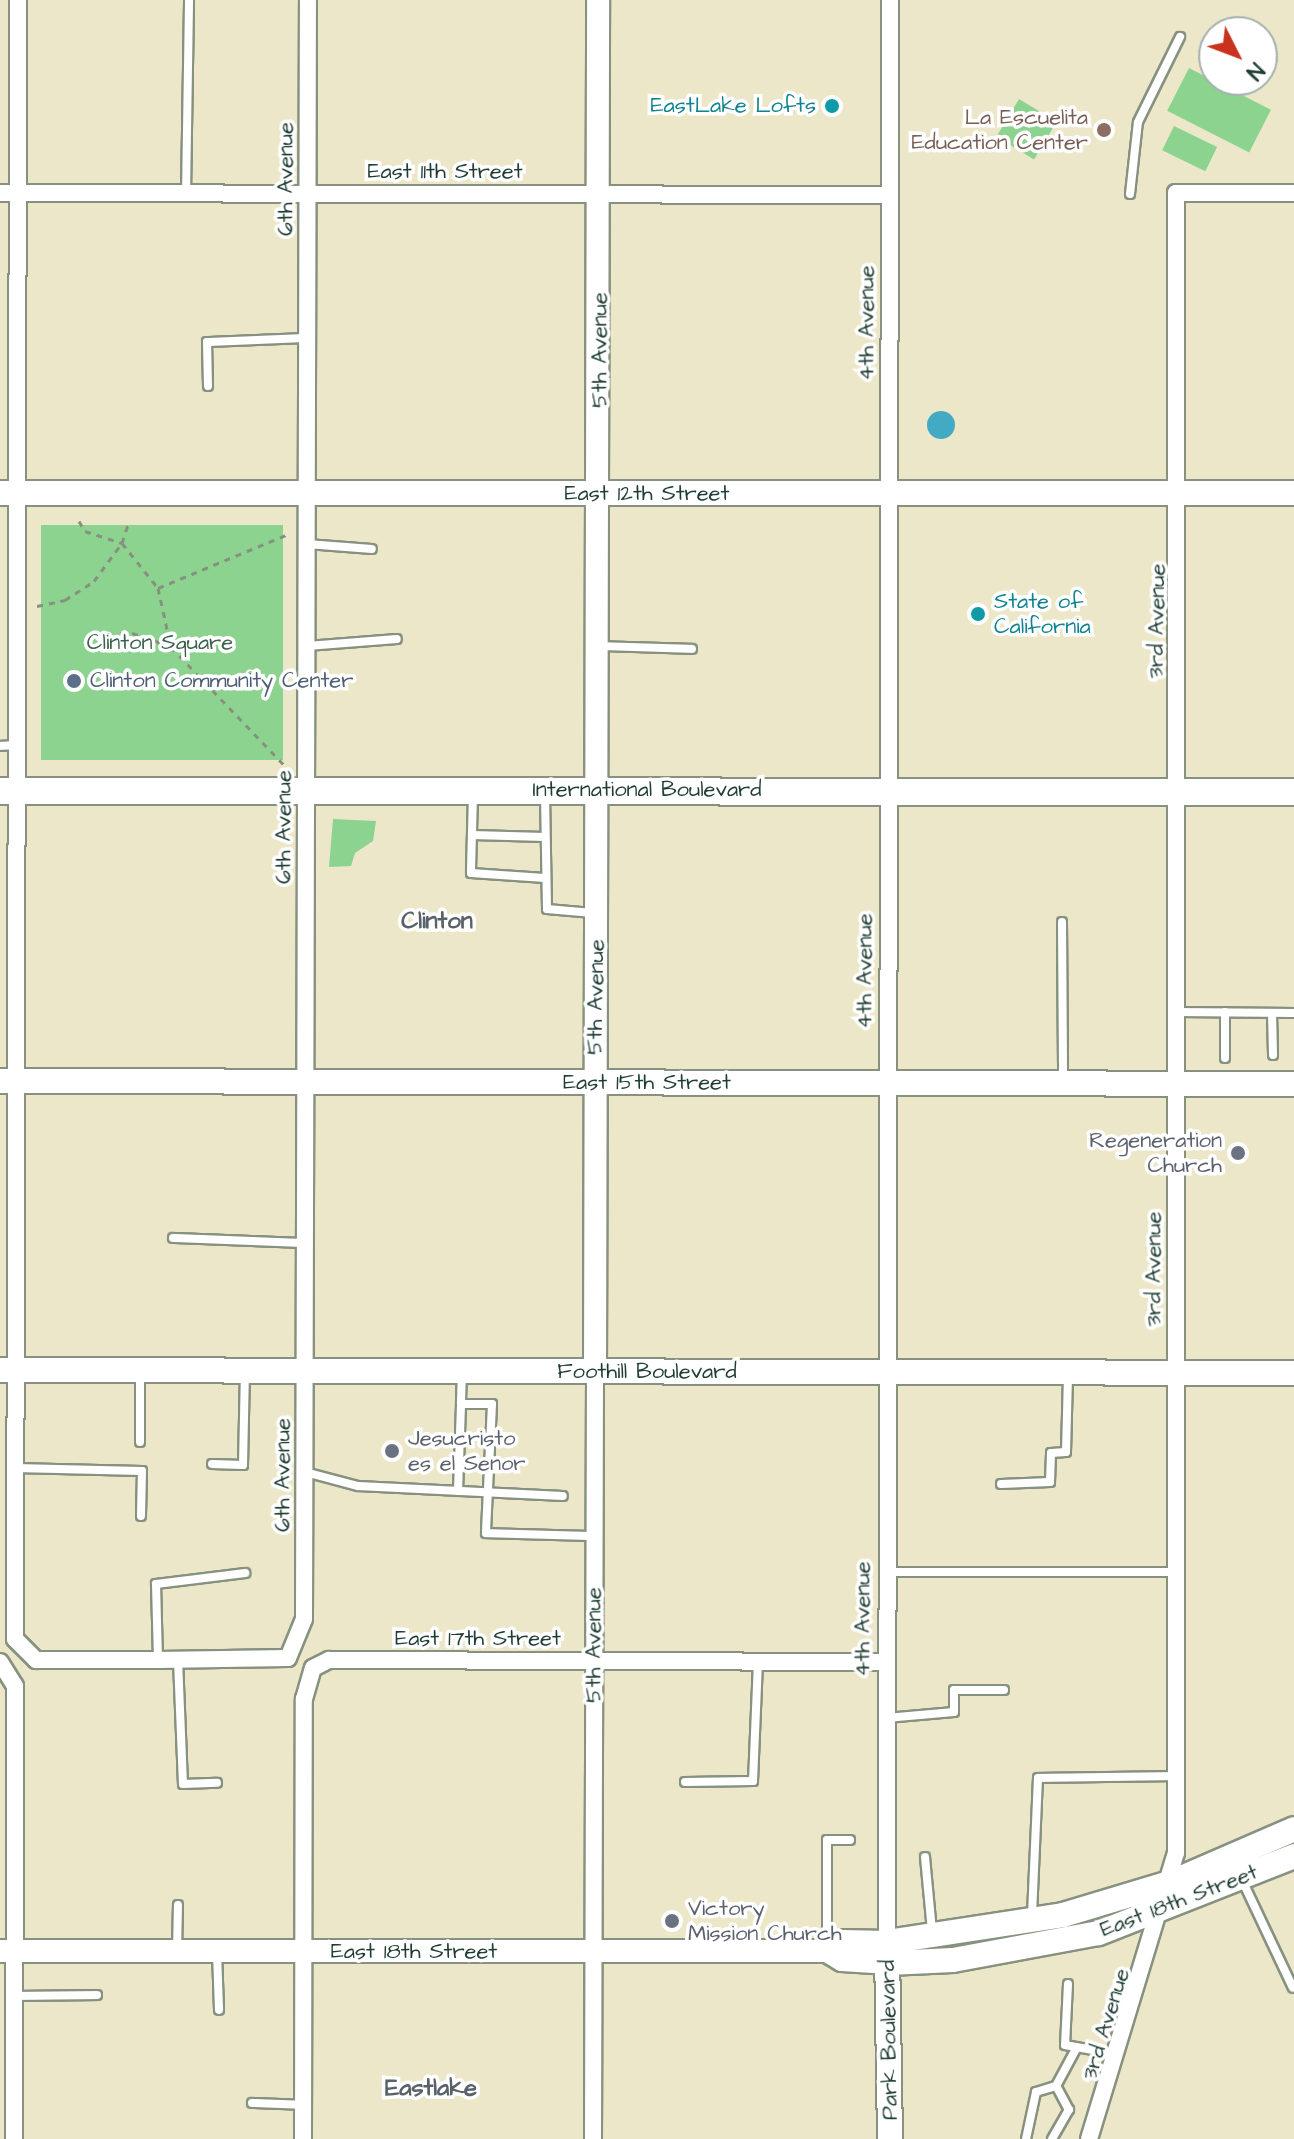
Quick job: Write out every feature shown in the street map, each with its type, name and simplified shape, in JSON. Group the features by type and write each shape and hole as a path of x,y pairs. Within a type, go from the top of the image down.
{"main road":[{"name":"East 12th Street","path":"10,492 1294,493"},
{"name":"International Boulevard","path":"10,791 598,789 888,793 1294,792"},
{"name":"East 15th Street","path":"8,1081 1294,1084"},
{"name":"Foothill Boulevard","path":"9,1370 1294,1373"},
{"name":"East 18th Street","path":"888,1952 933,1936 1032,1920 1170,1883 1294,1829"},
{"name":"East 18th Street","path":"888,1952 1071,1941 1162,1912 1294,1856"},
{"name":"Park Boulevard","path":"888,1952 890,2139"}],"street":[{"path":"18,0 8,193 10,492 20,745 10,791 8,1081 9,1370 15,1468 15,1639 22,1652 36,1660 178,1660"},
{"name":"6th Avenue","path":"178,1660 281,1660 295,1652 304,1619 308,0"},
{"name":"5th Avenue","path":"593,2139 600,194 598,0"},
{"name":"4th Avenue","path":"888,1952 885,1371 890,0"},
{"name":"East 11th Street","path":"8,193 890,195"},
{"name":"3rd Avenue","path":"1089,2139 1120,2055 1170,1883 1175,1776 1180,495 1176,193 1294,193"},
{"name":"East 17th Street","path":"303,1952 304,1699 313,1668 329,1660 885,1662"},
{"path":"4,1666 15,1686 8,1951 16,1996 14,2139"},
{"name":"East 18th Street","path":"8,1951 827,1951 842,1960 888,1952"},
{"path":"303,1952 303,2139"}],"lane":[{"path":"186,194 189,0"},
{"path":"1130,194 1138,122 1180,37"},
{"path":"208,386 207,342 308,338"},
{"path":"307,544 372,549"},
{"path":"306,646 397,639"},
{"path":"598,646 692,649"},
{"path":"0,746 20,745"},
{"path":"473,790 472,835 476,877 545,878"},
{"path":"545,790 545,878 552,913 598,913"},
{"path":"472,835 545,837"},
{"path":"1062,922 1063,1084"},
{"path":"1176,1012 1294,1013"},
{"path":"1225,1012 1225,1058"},
{"path":"1272,1013 1273,1055"},
{"path":"173,1238 305,1243"},
{"path":"140,1371 140,1442"},
{"path":"212,1464 243,1465 245,1371"},
{"path":"458,1491 462,1372"},
{"path":"1001,1484 1050,1482 1051,1453 1066,1452 1068,1373"},
{"path":"461,1404 492,1404 486,1533 595,1536"},
{"path":"15,1468 142,1471 141,1516"},
{"path":"305,1472 358,1486 563,1496"},
{"path":"885,1572 1175,1572"},
{"path":"158,1660 156,1584 245,1573"},
{"path":"178,1660 183,1784 217,1783"},
{"path":"685,1782 753,1781 758,1662"},
{"path":"885,1719 954,1712 954,1690 1004,1690"},
{"path":"1032,1920 1038,1778 1175,1776"},
{"path":"827,1951 827,1840 850,1840"},
{"path":"925,1857 933,1936"},
{"path":"1241,1878 1293,1988"},
{"path":"177,1951 178,1905"},
{"path":"217,1951 219,2010"},
{"path":"1068,1984 1065,2045 1120,2055"},
{"path":"16,1996 97,1995"},
{"path":"1026,2139 1036,2092 1056,2086 1077,2047"},
{"path":"1052,2139 1069,2110 1056,2086"},
{"path":"252,2103 303,2105"}],"path":[{"path":"79,521 85,531 122,543 158,588 171,647"},
{"path":"37,606 65,600 94,581 122,543 129,521"},
{"path":"158,588 286,535"},
{"path":"120,644 120,633 132,633 171,647 285,766"}],"green space":[{"path":"1189,68 1198,73 1198,96 1244,96 1271,110 1249,153 1167,111"},
{"path":"1019,99 1057,122 1034,159 996,137"},
{"path":"1174,126 1217,147 1205,171 1162,150"},
{"name":"Clinton Square","path":"41,525 283,525 283,760 41,760"},
{"path":"333,819 376,821 373,841 355,853 351,866 329,867"}],"water":[{"path":"941,411 951,415 955,425 951,435 941,439 931,435 927,425 931,415"}],"place":[{"name":"EastLake Lofts","path":"832,106"},
{"name":"La Escuelita Education Center","path":"1104,130"},
{"name":"State of California","path":"978,614"},
{"name":"Clinton Community Center","path":"74,681"},
{"name":"Regeneration Church","path":"1238,1153"},
{"name":"Jesucristo es el Senor","path":"392,1451"},
{"name":"Victory Mission Church","path":"672,1921"}],"district":[{"name":"Clinton","path":"437,922"},
{"name":"Eastlake","path":"431,2089"}]}
